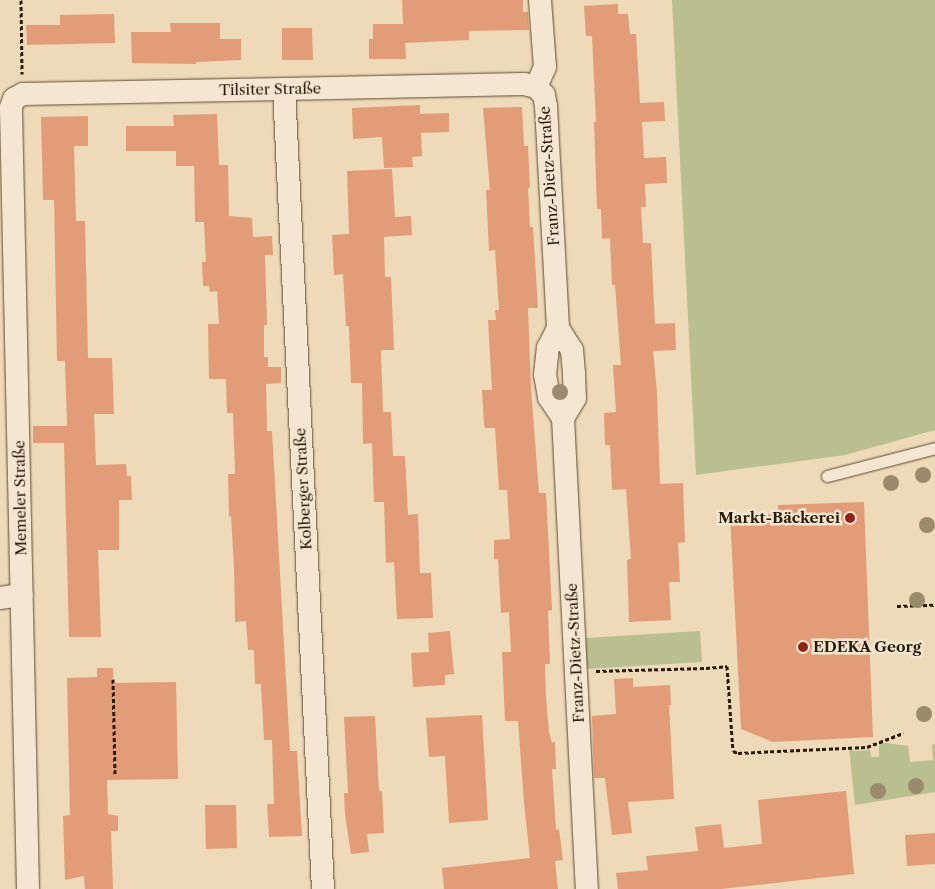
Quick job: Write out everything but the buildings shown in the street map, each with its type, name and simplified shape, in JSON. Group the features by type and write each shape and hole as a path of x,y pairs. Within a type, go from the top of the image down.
{"street":[{"name":"Franz-Dietz-Straße","path":"540,0 545,67 536,87 544,95 546,106 558,328 572,350 574,374 575,398 563,418"},
{"name":"Tilsiter Straße","path":"17,101 284,89 524,84 536,87"},
{"name":"Kolberger Straße","path":"284,89 324,889"},
{"name":"Memeler Straße","path":"17,101 11,597 28,889"},
{"name":"Franz-Dietz-Straße","path":"558,328 548,348 545,375 549,397 563,418 587,889"},
{"path":"545,375 574,374"}],"lane":[{"path":"827,476 935,448"}],"path":[{"path":"17,101 21,0"},
{"path":"897,606 935,604"},
{"path":"575,673 615,669 727,666 733,751 738,753 867,747 903,733"},
{"path":"113,679 115,774"}],"green space":[{"path":"672,0 935,0 935,430 845,455 696,475"},
{"path":"700,631 702,662 586,669 585,638"},
{"path":"879,742 908,746 910,762 933,760 932,745 935,744 935,792 855,805 849,748 855,751 870,750 871,757 879,757"}],"place":[{"name":"Markt-Bäckerei","path":"850,518"},
{"name":"EDEKA Georg","path":"803,647"}]}
